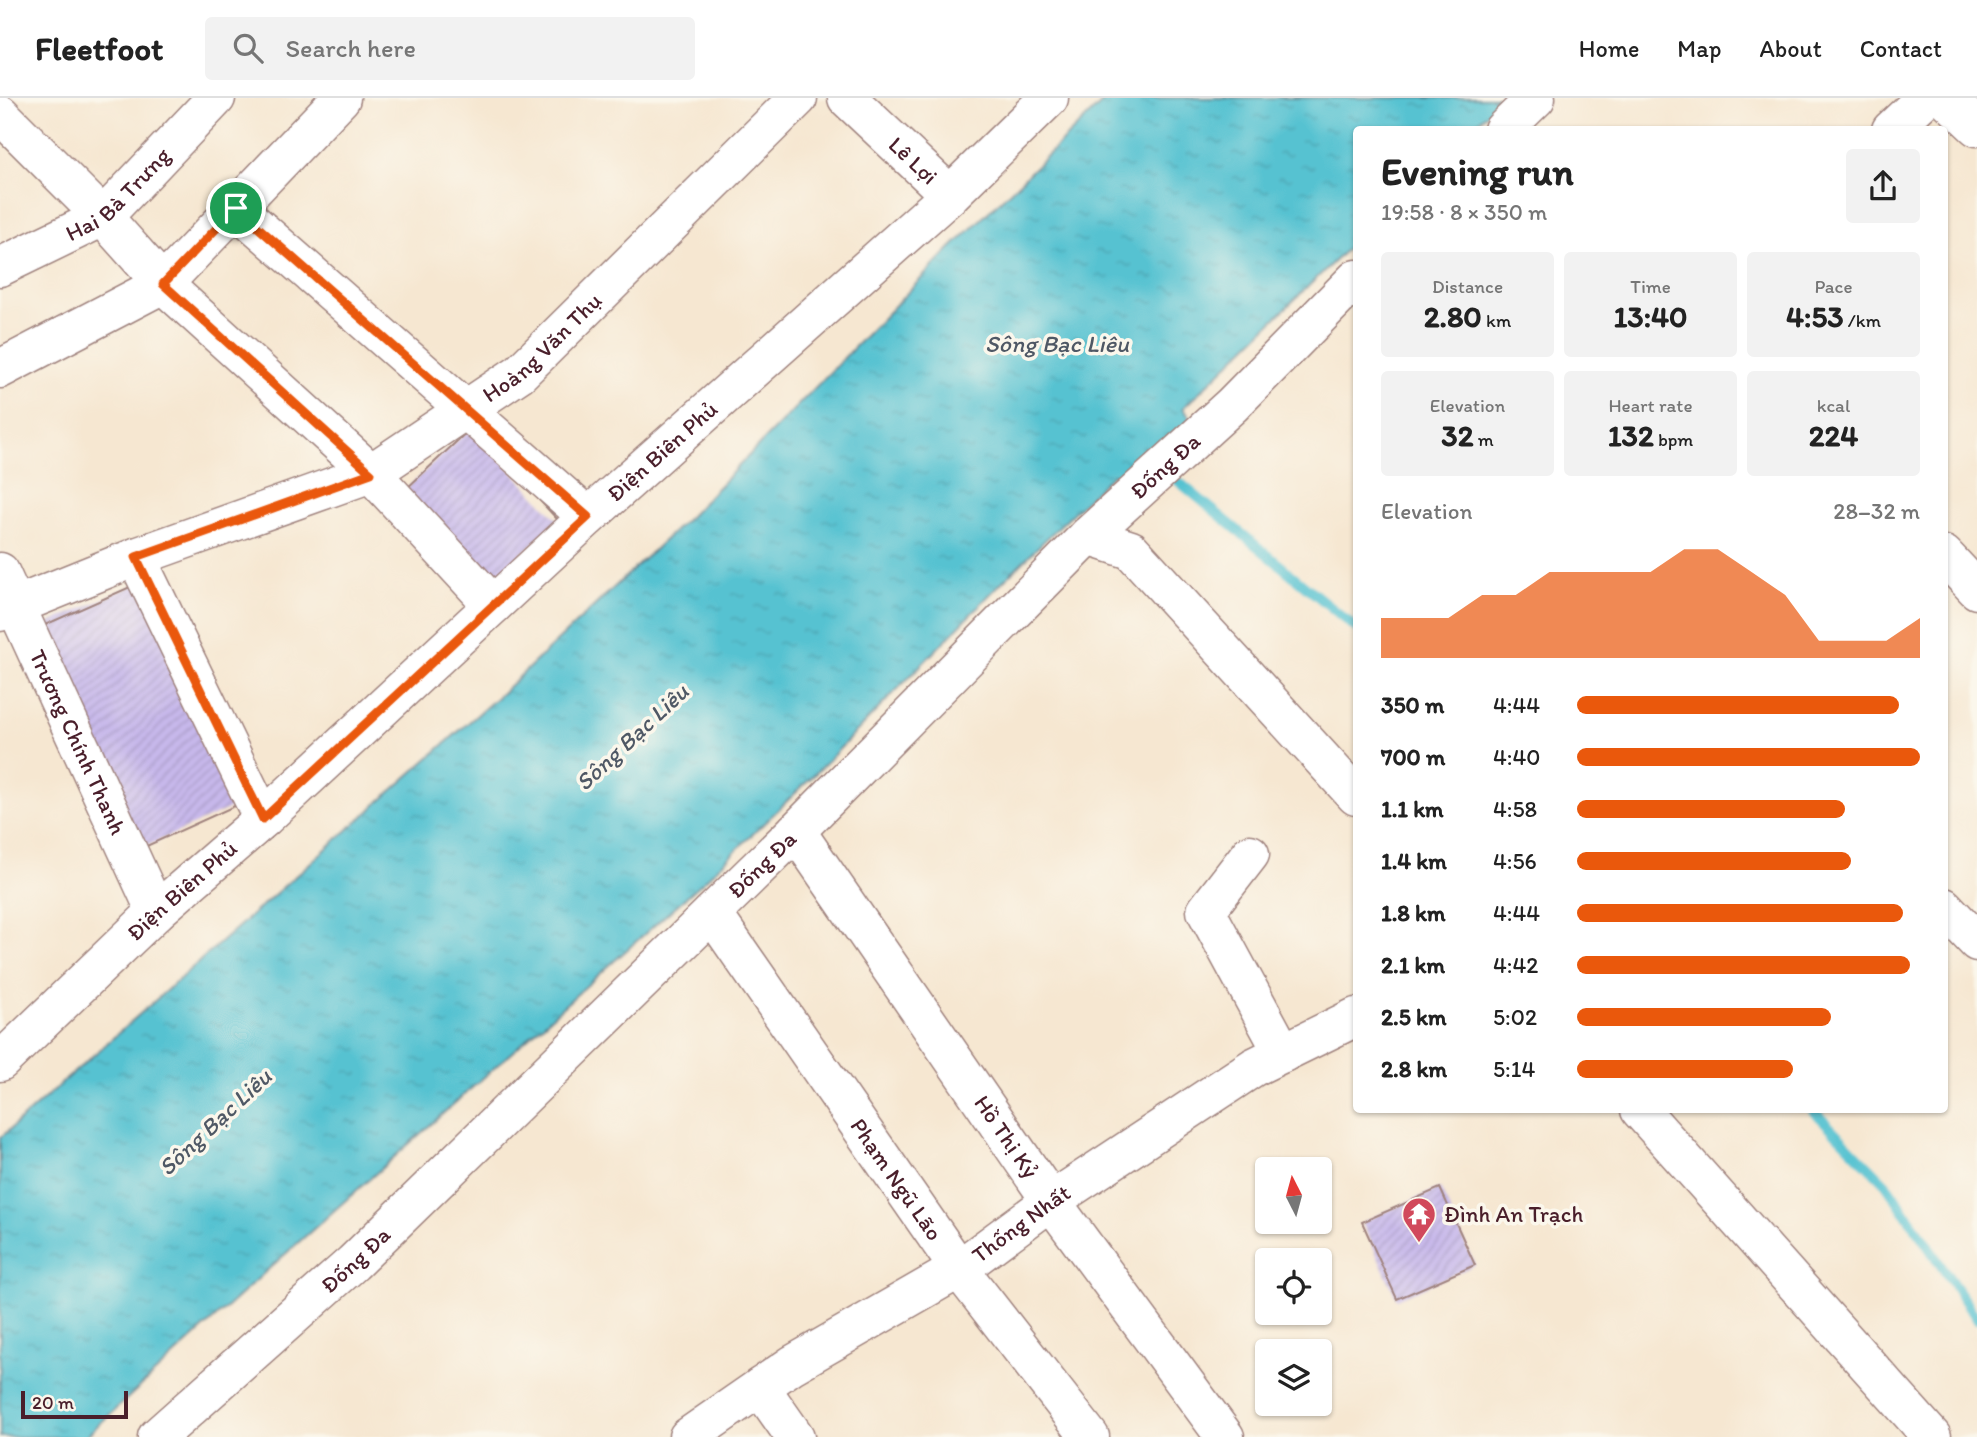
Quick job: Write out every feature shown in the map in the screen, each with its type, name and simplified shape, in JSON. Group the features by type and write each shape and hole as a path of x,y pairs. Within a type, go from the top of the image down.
{"street":[{"name":"Hai Bà Trưng","path":"0,267 103,217 216,98"},
{"path":"0,369 163,284 341,98"},
{"name":"Hoàng Văn Thụ","path":"8,609 136,557 371,473 467,411 520,373 798,98"},
{"name":"Lê Lợi","path":"847,98 950,195"},
{"name":"Điện Biên Phủ","path":"7,1045 263,819 588,517 950,195 1049,98"},
{"path":"1895,126 1926,98"},
{"path":"1947,98 1977,128"},
{"path":"0,114 103,217 163,284 371,473 493,606"},
{"path":"236,208 588,517"},
{"name":"Đống Đa","path":"157,1437 353,1263 796,831 1088,536 1232,405 1353,282"},
{"path":"1088,536 1130,550 1353,793"},
{"path":"136,557 263,819"},
{"path":"1948,559 1977,590"},
{"name":"Trương Chính Thanh","path":"0,572 8,609 156,912"},
{"name":"Hồ Thị Kỷ","path":"796,831 1051,1201 1225,1437"},
{"path":"1250,854 1206,911 1283,1053"},
{"path":"1948,910 1977,942"},
{"name":"Phạm Ngũ Lão","path":"712,913 959,1269 1090,1437"},
{"name":"Thống Nhất","path":"688,1437 792,1365 959,1269 1051,1201 1254,1067 1353,1018"},
{"path":"1643,1113 1932,1437"},
{"path":"760,1387 794,1437"}],"water":[{"name":"Sông Bạc Liêu","path":"1107,98 1504,98 1473,126 1353,126 1353,243 1183,408 1195,424 1127,487 1113,474 1004,580 812,777 704,881 273,1265 85,1437 0,1437 0,1138 502,693 690,516 949,250"}],"building":[{"path":"471,428 558,520 491,582 405,490"},
{"path":"139,583 239,804 138,850 38,628"},
{"name":"Đình An Trạch","path":"1440,1188 1475,1265 1397,1299 1362,1222"}],"waterway":[{"path":"1167,472 1353,626"},
{"path":"1816,1113 1886,1184 1977,1319"}],"place":[{"name":"Đình An Trạch","path":"1419,1244"}],"route":[{"path":"236,208 588,517 263,819 136,557 371,473 163,284 236,208"}]}
